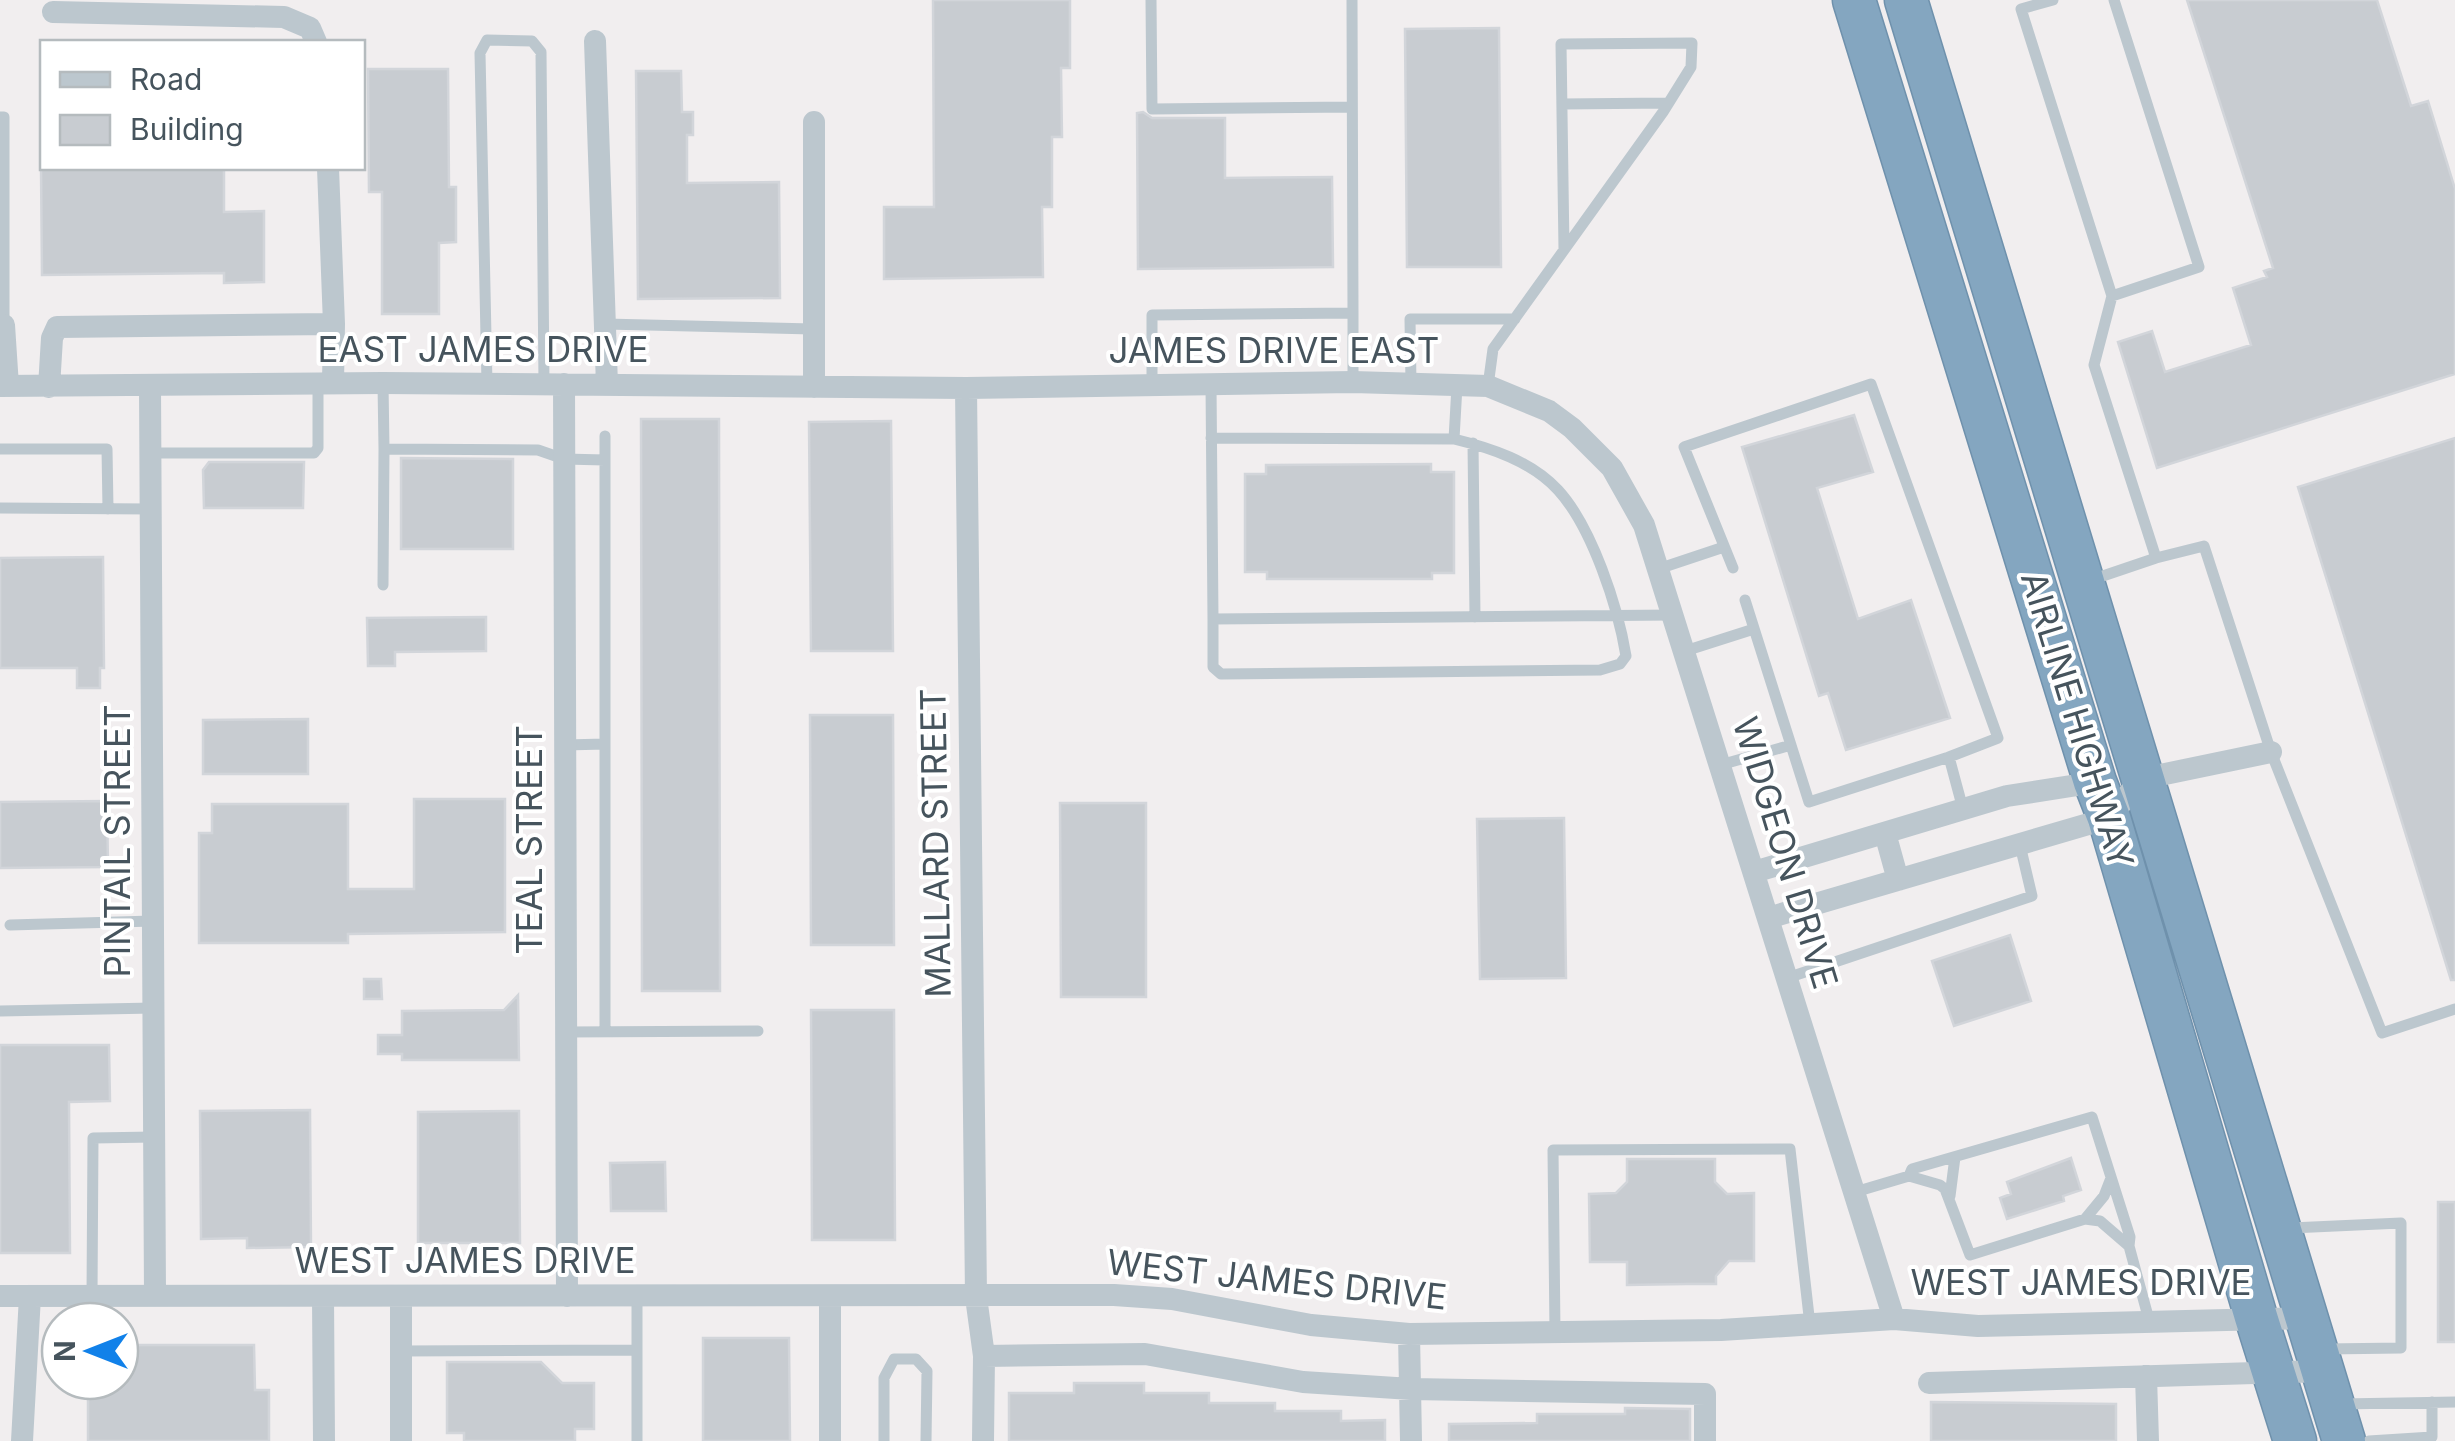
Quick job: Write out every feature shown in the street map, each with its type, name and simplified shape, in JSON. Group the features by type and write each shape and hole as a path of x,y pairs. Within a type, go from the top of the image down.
{"highway":[{"name":"AIRLINE HIGHWAY","path":"1854,0 2102,800 2300,1362 2296,1441"},
{"name":"AIRLINE HIGHWAY","path":"1906,0 2142,779 2255,1230"}],"street":[{"path":"53,12 284,16 310,28 315,40"},
{"path":"594,41 607,385"},
{"path":"814,122 814,387"},
{"path":"325,383 334,324 328,170"},
{"path":"49,387 52,338 57,326 334,324"},
{"path":"2,325 4,386"},
{"name":"JAMES DRIVE EAST","path":"966,388 1353,382 1488,386 1548,411 1572,428"},
{"name":"EAST JAMES DRIVE","path":"4,386 383,383 966,388"},
{"name":"TEAL STREET","path":"554,384 564,460 567,1296"},
{"name":"PINTAIL STREET","path":"150,386 155,1296"},
{"name":"MALLARD STREET","path":"966,388 976,1297 984,1356 983,1441"},
{"name":"WIDGEON DRIVE","path":"1572,428 1612,468 1644,525 1894,1319"},
{"path":"1768,918 2020,845 2142,779 2270,752"},
{"path":"1754,872 2007,796 2102,800 2142,779"},
{"path":"1886,833 1898,880"},
{"name":"WEST JAMES DRIVE","path":"0,1296 1114,1296 1172,1299 1311,1325 1410,1334 1721,1330 1894,1319 1978,1326 2149,1320 2300,1362"},
{"path":"22,1441 30,1296"},
{"path":"323,1296 324,1441"},
{"path":"401,1296 401,1441"},
{"path":"830,1297 830,1441"},
{"path":"1410,1334 1411,1441"},
{"path":"984,1356 1146,1354 1303,1382 1411,1389 1705,1394 1705,1441"},
{"path":"1929,1383 2146,1376 2300,1362"},
{"path":"2146,1376 2148,1441"}],"lane":[{"path":"1152,0 1152,108 1352,107"},
{"path":"1352,0 1353,382"},
{"path":"2053,0 2021,9 2112,296 2094,365 2156,558"},
{"path":"2112,296 2199,268 2114,0"},
{"path":"486,384 480,54 487,40 532,41 540,52 554,384"},
{"path":"1488,386 1493,349 1515,319 1564,250 1668,103 1691,67 1692,43 1561,44 1564,250"},
{"path":"1562,104 1668,103"},
{"path":"0,117 4,117 2,325"},
{"path":"1152,385 1152,315 1354,313"},
{"path":"1411,384 1410,319 1515,319"},
{"path":"605,324 812,329"},
{"path":"150,454 314,453 318,448 325,383"},
{"path":"383,383 383,585"},
{"path":"1211,384 1211,438 1213,667 1221,674 1600,670 1620,664 1626,656 1620,616 1588,538 1558,490 1518,460 1454,439 1211,438"},
{"path":"1733,568 1684,447 1871,384 1998,738 1809,802 1745,600"},
{"path":"1454,439 1458,386"},
{"path":"605,436 605,1032"},
{"path":"1473,443 1475,617"},
{"path":"0,449 107,449 108,509"},
{"path":"384,449 538,450 564,460 605,460"},
{"path":"0,508 151,509"},
{"path":"2082,582 2204,546 2270,752 2382,1033 2455,1009"},
{"path":"1658,569 1724,547"},
{"path":"1213,619 1674,616"},
{"path":"1685,651 1754,629"},
{"path":"565,744 605,744"},
{"path":"1720,765 1791,745"},
{"path":"1949,757 1963,809"},
{"path":"1787,978 2032,896 2020,845"},
{"path":"10,926 153,921"},
{"path":"0,1011 154,1008"},
{"path":"566,1032 758,1031"},
{"path":"1908,1176 1912,1170 2092,1117 2130,1237 2149,1320"},
{"path":"92,1296 93,1138 154,1137"},
{"path":"1556,1332 1554,1150 1790,1150 1810,1324"},
{"path":"1950,1196 1954,1157"},
{"path":"1854,1192 1908,1176 1940,1185 1950,1196 1970,1255 2085,1219 2100,1221 2129,1246"},
{"path":"2085,1219 2104,1196 2111,1178"},
{"path":"2255,1230 2402,1223 2401,1348 2300,1362"},
{"path":"636,1441 637,1296"},
{"path":"401,1351 637,1350"},
{"path":"884,1441 884,1378 894,1359 916,1360 927,1371 926,1441"},
{"path":"2300,1362 2432,1402 2455,1402"},
{"path":"2369,1441 2432,1437 2432,1402"}],"building":[{"path":"933,0 1070,0 1070,68 1061,68 1062,137 1052,137 1052,207 1042,207 1043,277 884,279 884,207 934,207"},
{"path":"2187,0 2377,0 2411,106 2428,101 2455,189 2455,374 2157,468 2118,342 2152,331 2165,372 2251,345 2233,288 2267,277 2264,271 2273,268"},
{"path":"1499,28 1501,267 1407,267 1405,29"},
{"path":"368,69 448,69 449,187 456,187 456,242 439,243 439,314 382,314 382,192 369,192"},
{"path":"636,71 681,71 682,112 693,112 693,135 687,135 687,183 779,182 780,298 638,299"},
{"path":"1137,113 1152,118 1225,118 1225,178 1332,177 1333,267 1138,269"},
{"path":"41,170 224,170 224,212 264,211 264,282 224,283 224,273 42,275"},
{"path":"1854,415 1873,472 1817,488 1858,619 1911,600 1950,718 1846,750 1828,693 1819,696 1742,447"},
{"path":"641,419 719,419 720,991 642,991"},
{"path":"891,421 893,651 811,651 809,422"},
{"path":"2455,438 2455,980 2451,980 2298,487"},
{"path":"401,458 513,459 513,549 401,549"},
{"path":"209,462 304,462 303,508 204,508 203,470"},
{"path":"1431,464 1431,472 1454,472 1454,573 1432,573 1432,579 1267,579 1267,572 1245,572 1245,474 1266,474 1266,465"},
{"path":"103,557 104,668 100,668 100,688 77,688 77,668 0,668 0,558"},
{"path":"486,617 486,651 395,652 395,666 368,666 367,618"},
{"path":"810,715 893,715 894,945 811,945"},
{"path":"308,719 308,774 203,774 203,720"},
{"path":"414,799 505,799 505,932 348,934 348,943 199,943 199,833 212,833 212,804 348,804 348,889 414,889"},
{"path":"107,801 108,867 0,868 0,802"},
{"path":"1060,803 1146,803 1146,997 1061,997"},
{"path":"1564,818 1566,978 1480,979 1477,819"},
{"path":"2010,935 2031,1001 1954,1026 1932,961"},
{"path":"364,979 381,979 382,999 364,999"},
{"path":"518,995 519,1060 402,1060 402,1054 378,1054 378,1035 402,1035 402,1011 504,1010"},
{"path":"811,1010 894,1010 895,1240 812,1240"},
{"path":"0,1045 109,1045 110,1101 69,1102 70,1253 0,1253"},
{"path":"310,1110 311,1247 247,1248 247,1238 201,1239 200,1111"},
{"path":"519,1111 520,1243 418,1243 418,1112"},
{"path":"2071,1158 2081,1190 2063,1196 2064,1201 2007,1219 2000,1198 2011,1194 2007,1182"},
{"path":"1627,1159 1715,1159 1715,1182 1727,1194 1754,1193 1754,1261 1729,1261 1716,1276 1716,1284 1627,1285 1627,1262 1590,1262 1589,1194 1616,1193 1627,1182"},
{"path":"665,1162 666,1211 611,1211 610,1163"},
{"path":"2438,1202 2455,1202 2455,1342 2438,1342"},
{"path":"703,1338 789,1338 790,1441 703,1441"},
{"path":"140,1345 254,1345 255,1390 269,1390 269,1441 88,1441 88,1401 140,1401"},
{"path":"447,1362 541,1362 562,1383 594,1383 594,1429 575,1429 575,1441 464,1441 464,1433 447,1433"},
{"path":"1074,1383 1144,1383 1144,1393 1209,1393 1209,1403 1275,1403 1275,1411 1341,1411 1341,1421 1385,1420 1385,1441 1009,1441 1009,1393 1074,1393"},
{"path":"1931,1402 2116,1404 2116,1441 1931,1441"},
{"path":"1625,1408 1690,1409 1690,1441 1449,1441 1449,1424 1537,1423 1537,1414 1625,1414"}]}
